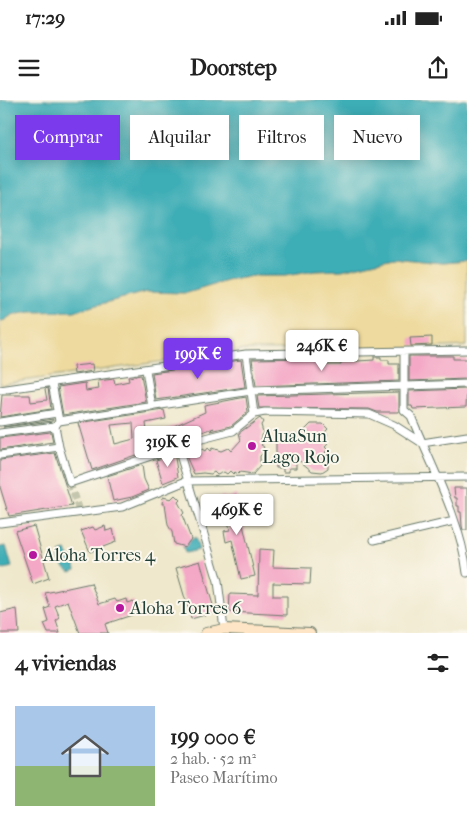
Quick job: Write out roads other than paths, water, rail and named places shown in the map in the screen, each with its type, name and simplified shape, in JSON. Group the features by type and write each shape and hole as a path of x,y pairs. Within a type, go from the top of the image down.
{"main road":[{"path":"206,633 224,629 310,633"}],"street":[{"path":"0,390 246,354 404,353 467,350"},
{"path":"404,353 404,410 411,416 454,521 465,553 467,572"},
{"path":"246,354 254,414"},
{"path":"146,370 152,407"},
{"path":"52,383 57,413 59,448 70,483 202,439 234,431 254,414 265,412 369,414 394,425 422,443 467,436"},
{"path":"0,433 250,391 467,384"},
{"path":"0,422 57,413"},
{"path":"0,455 59,448"},
{"path":"178,448 186,481 218,581 224,629"},
{"path":"4,522 122,507 186,481 467,477"},
{"path":"374,540 454,521"}],"water":[{"path":"0,100 467,100 467,261 442,263 393,258 342,270 315,271 285,276 252,276 187,293 146,292 74,311 30,312 12,315 0,323"},
{"path":"195,537 199,550 185,553 183,546"},
{"path":"6,546 12,567 0,570 0,547"},
{"path":"66,551 69,557 73,558 76,570 70,572 59,562 60,553"}],"tunnel":[{"path":"70,483 79,511"}],"place":[{"name":"AluaSun Lago Rojo","path":"252,446"},
{"name":"Aloha Torres 4","path":"33,555"},
{"name":"Aloha Torres 6","path":"120,608"}]}
